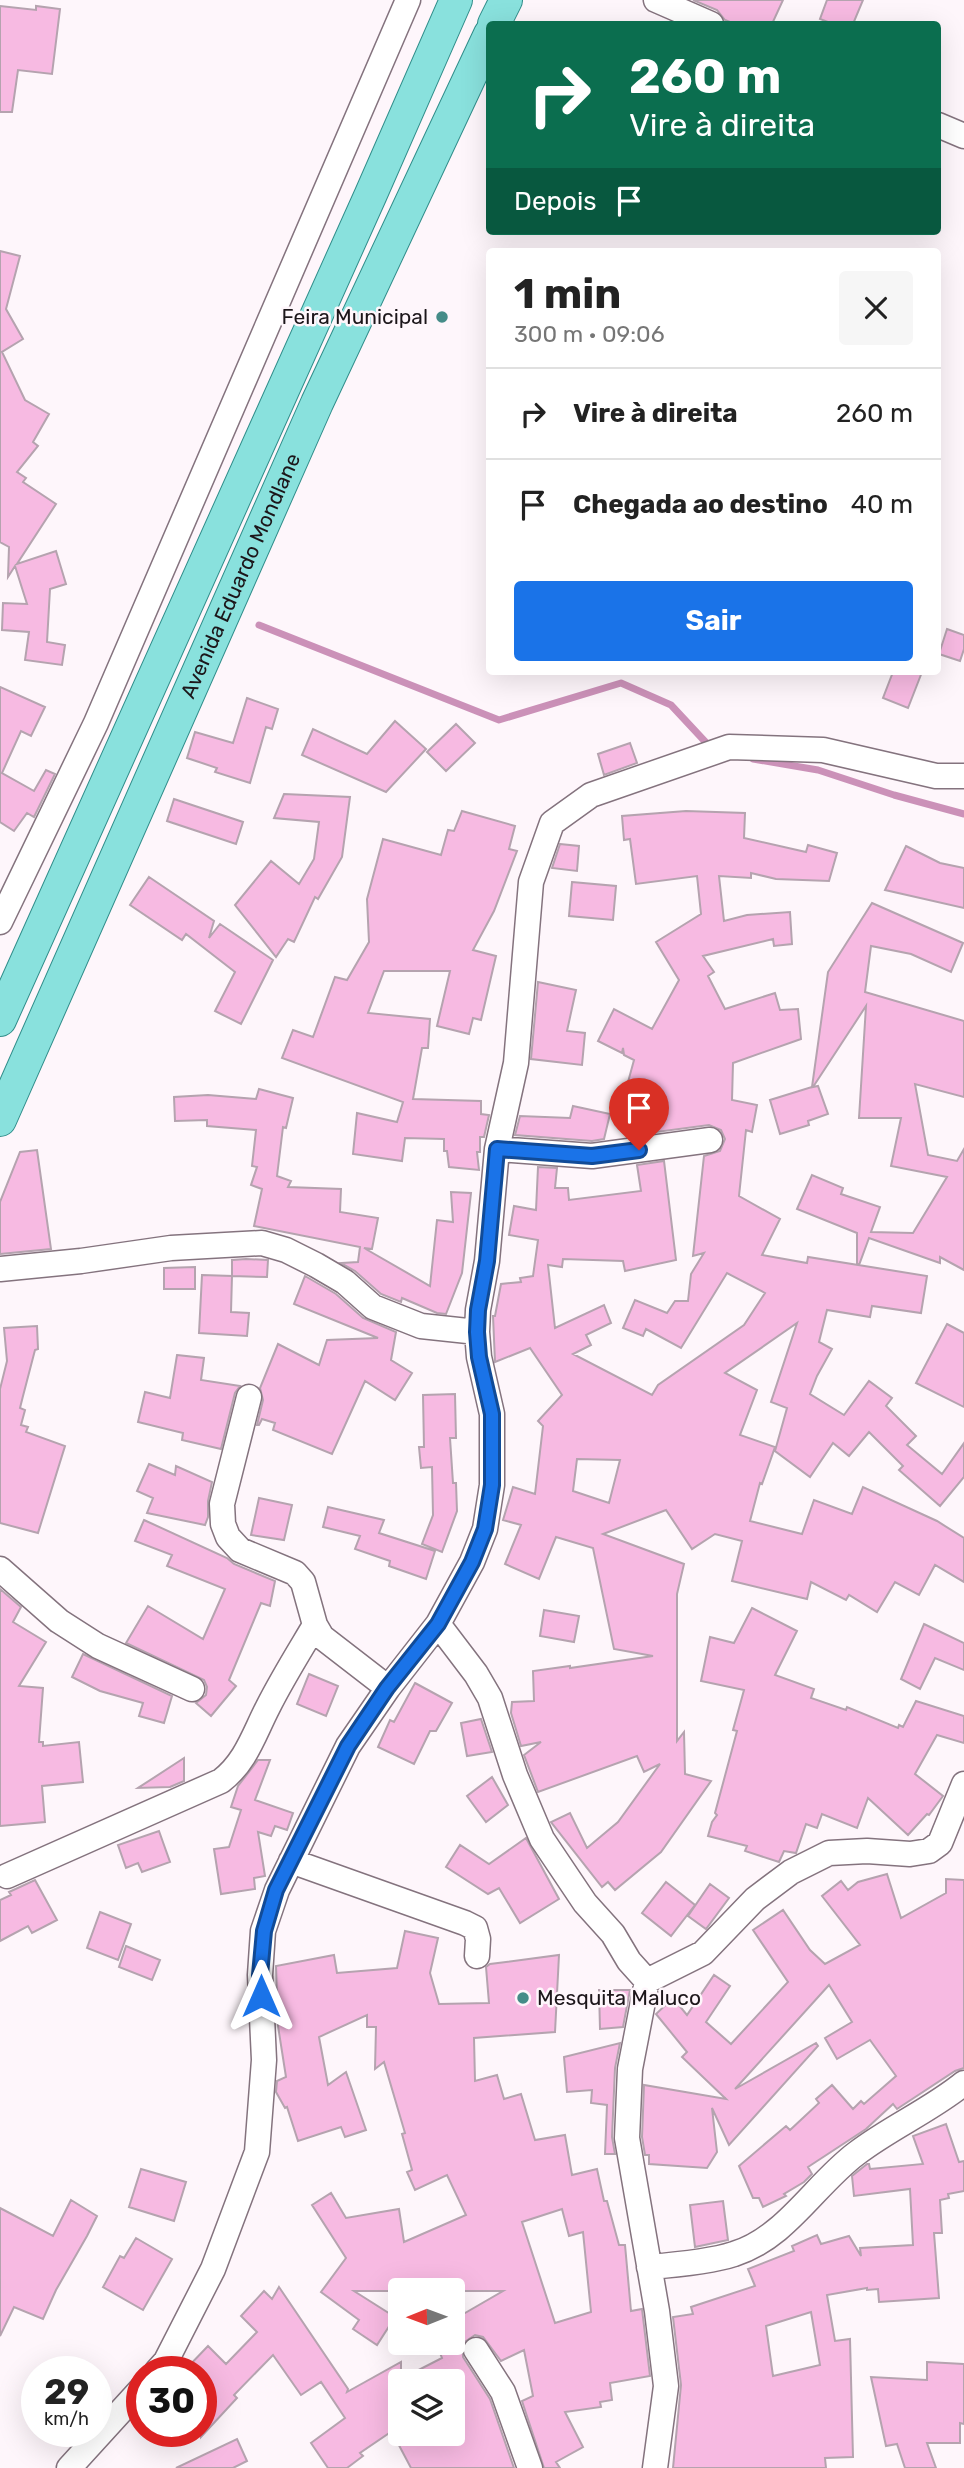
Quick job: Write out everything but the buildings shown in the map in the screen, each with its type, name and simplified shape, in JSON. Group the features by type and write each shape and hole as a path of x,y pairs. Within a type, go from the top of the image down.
{"main road":[{"name":"Avenida Eduardo Mondlane","path":"0,1020 456,0"},
{"path":"496,21 506,0"},
{"name":"Avenida Eduardo Mondlane","path":"0,1120 317,402 486,43"}],"street":[{"path":"0,922 101,710 408,0"},
{"path":"656,0 704,21"},
{"path":"941,126 964,136"},
{"path":"169,2356 213,2269 257,2152 264,2060 260,1975 264,1931 276,1890 348,1746 387,1688 438,1624 472,1562 485,1529 492,1485 492,1414 479,1357 478,1310 487,1261 497,1149 516,1063 531,882 552,823 591,795 729,747 823,750 936,776 964,776"},
{"path":"497,1149 592,1156 710,1140"},
{"path":"0,1269 171,1248 262,1243 286,1250 335,1276 373,1307 421,1326 477,1332"},
{"path":"249,1397 222,1504 223,1524 228,1537 240,1550 295,1573 303,1583 315,1625 322,1637 387,1688"},
{"path":"0,1569 59,1621 98,1646 192,1689"},
{"path":"438,1624 476,1674 490,1698 515,1775 542,1839 585,1903 613,1934 629,1961 647,1981"},
{"path":"7,1876 221,1781 232,1773 247,1751 267,1708 315,1625"},
{"path":"647,1981 703,1953 755,1899 791,1872 829,1853 867,1850 910,1854 929,1851 940,1843 964,1784"},
{"path":"291,1861 475,1928 478,1939 477,1956"},
{"path":"647,1981 630,2069 627,2138 667,2386 655,2468"},
{"path":"649,2267 733,2255 757,2244 787,2220 857,2153 923,2113 964,2083"},
{"path":"476,2350 503,2392 530,2468"},
{"path":"69,2468 126,2406"}],"waterway":[{"path":"259,625 499,720 621,683 671,705 712,749"},
{"path":"753,759 818,770 964,814"}],"place":[{"name":"Feira Municipal","path":"442,317"},
{"name":"Mesquita Maluco","path":"523,1998"}],"route":[{"path":"261,1996 264,1931 276,1890 348,1746 387,1688 438,1624 472,1562 485,1529 492,1485 492,1414 479,1357 477,1332 487,1261 497,1149 592,1156 639,1150"}]}
